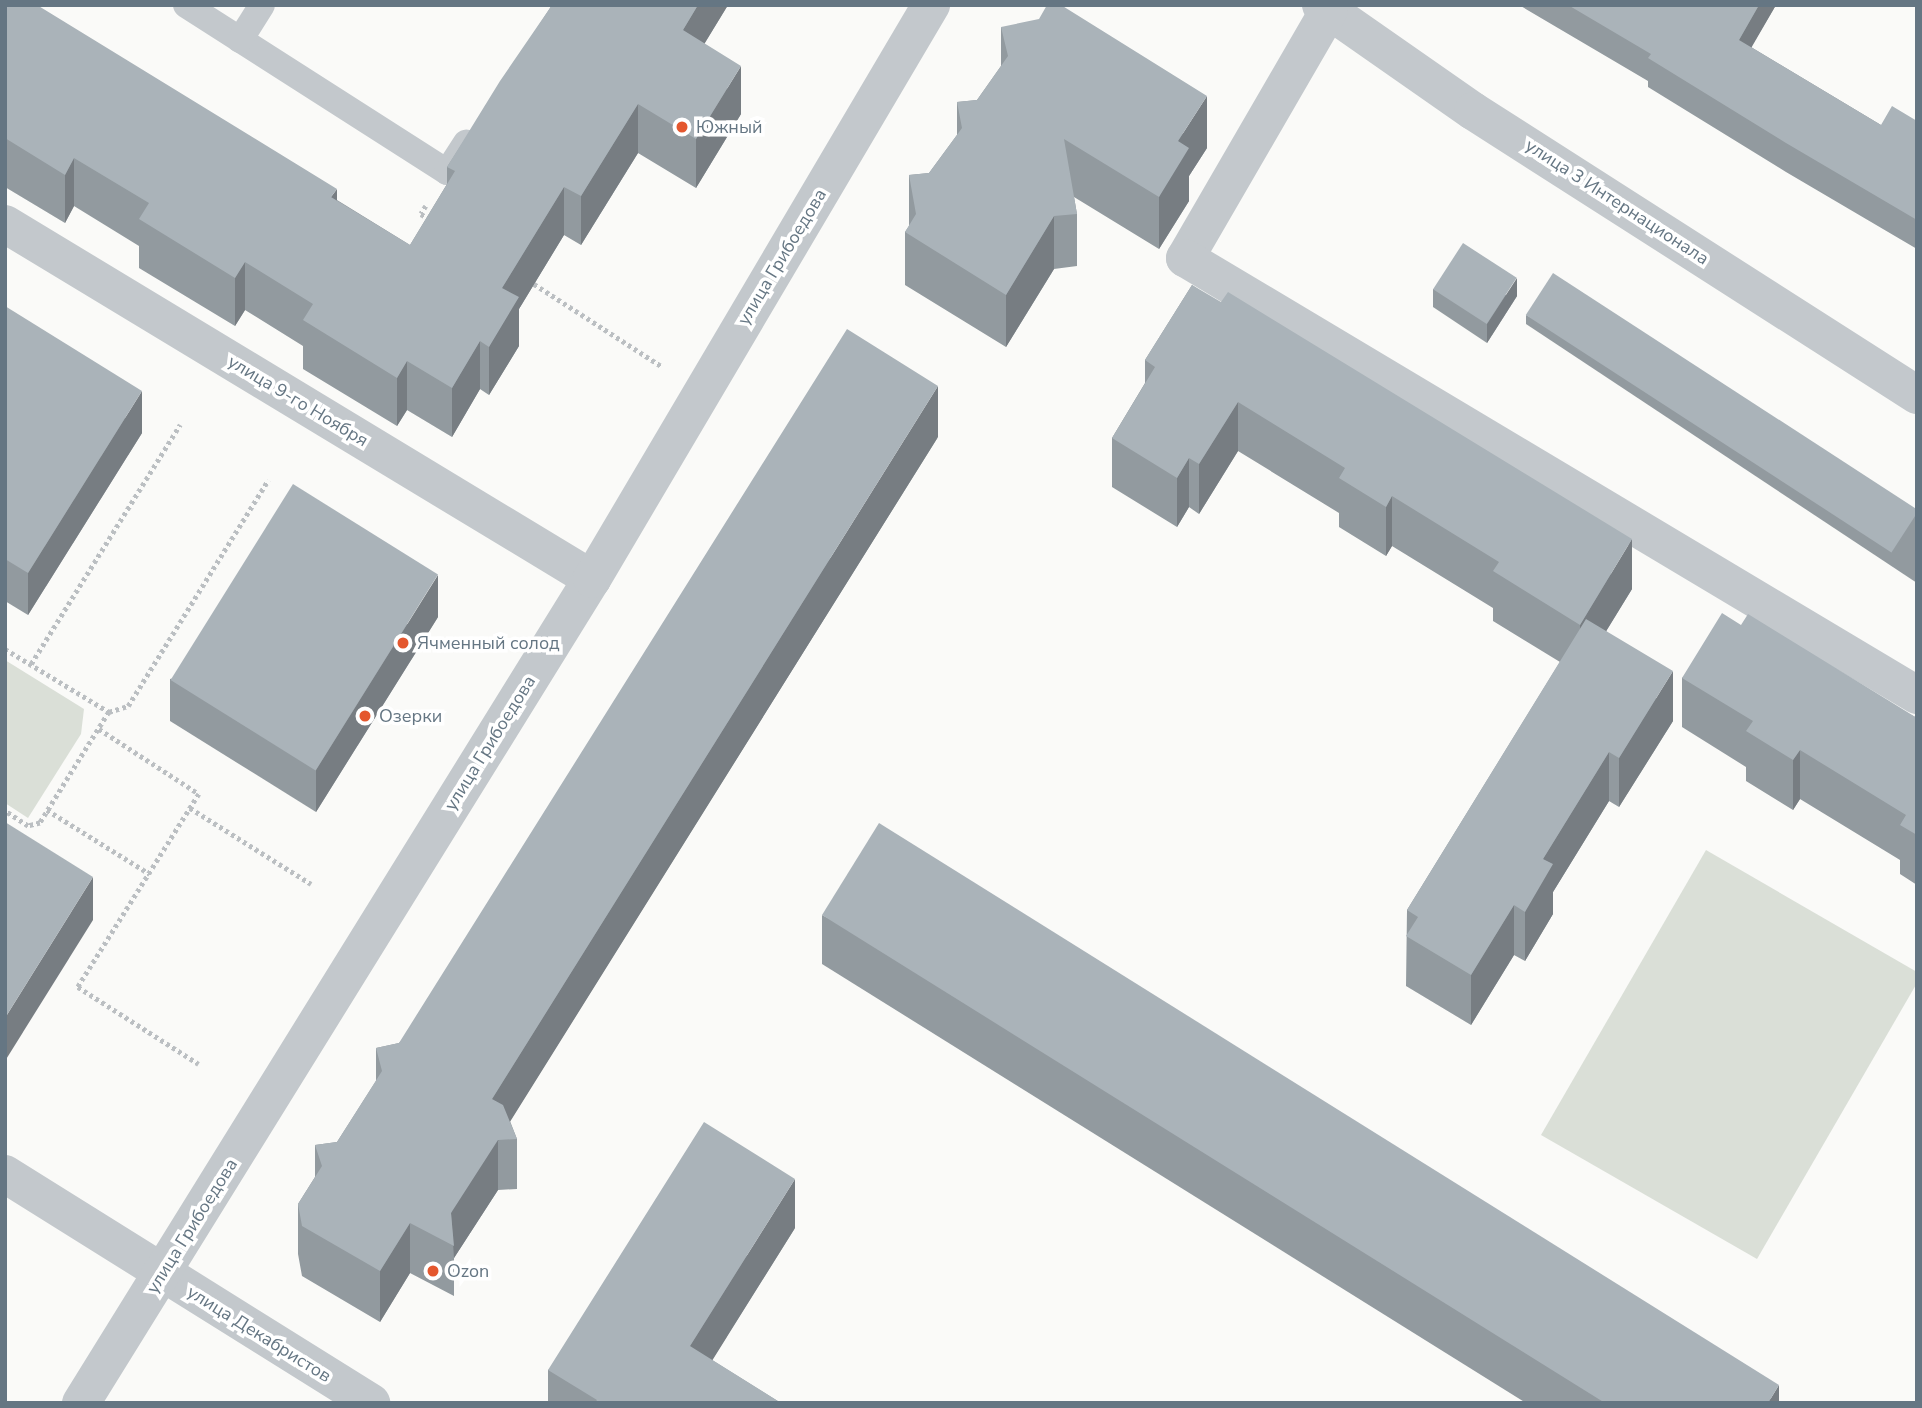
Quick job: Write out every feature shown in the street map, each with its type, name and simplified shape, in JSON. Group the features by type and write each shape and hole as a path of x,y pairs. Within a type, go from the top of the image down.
{"street":[{"name":"улица Грибоедова","path":"81,1403 592,579 931,5"},
{"name":"улица 3 Интернационала","path":"1325,7 1473,111 1917,395"},
{"path":"1325,7 1185,258 1917,695"},
{"name":"улица 9-го Ноября","path":"5,224 592,579"},
{"name":"улица Декабристов","path":"5,1174 371,1403"}],"lane":[{"path":"186,5 447,172 482,117"},
{"path":"240,40 262,5"}],"path":[{"path":"534,284 702,392"},
{"path":"30,664 180,425"},
{"path":"5,811 35,826 109,712 128,706 268,480"},
{"path":"5,649 109,712"},
{"path":"99,729 197,790 190,808 78,988 200,1064"},
{"path":"190,808 312,884"},
{"path":"47,810 150,874"}],"shaded area":[{"path":"5,660 84,709 81,734 28,818 5,803"},
{"path":"1706,850 1917,972 1917,983 1757,1259 1541,1135"}],"building":[{"path":"5,5 37,5 337,189 331,197 410,245 455,171 447,167 500,81 552,5 698,5 683,30 741,66 696,139 638,104 581,196 564,187 502,288 519,297 489,347 480,341 452,388 407,361 397,378 303,320 313,304 245,262 235,278 139,219 149,203 74,158 65,175 5,138"},
{"path":"1047,5 1061,5 1207,96 1178,141 1189,148 1159,197 1064,139 1077,214 1054,216 1006,295 905,232 916,214 909,175 929,173 962,128 957,102 977,100 1008,56 1001,27 1039,19"},
{"path":"1568,5 1759,5 1739,40 1881,125 1892,106 1917,121 1917,220 1648,58 1651,54"},
{"path":"1463,243 1517,278 1487,324 1433,289"},
{"path":"1553,273 1917,509 1891,552 1526,315"},
{"path":"1192,285 1221,302 1228,292 1632,539 1580,625 1493,571 1499,562 1392,496 1386,507 1339,478 1345,468 1238,402 1199,464 1189,458 1177,478 1112,438 1155,367 1145,360"},
{"path":"5,306 142,391 28,573 5,559"},
{"path":"847,329 938,386 492,1099 503,1105 517,1139 498,1140 451,1213 454,1246 410,1223 380,1271 302,1226 298,1204 322,1166 315,1145 337,1142 382,1071 376,1048 399,1043"},
{"path":"293,484 438,575 316,771 171,680"},
{"path":"1722,613 1741,625 1748,614 1917,718 1917,835 1900,825 1906,815 1800,750 1793,760 1746,731 1753,721 1682,678"},
{"path":"1586,619 1673,671 1619,758 1609,752 1543,859 1553,864 1525,912 1514,905 1471,975 1406,936 1418,917 1407,910"},
{"path":"5,822 93,877 5,1018"},
{"path":"879,823 1779,1385 1768,1403 1605,1403 822,915"},
{"path":"704,1122 795,1179 690,1346 781,1403 595,1403 597,1400 548,1370"}],"place":[{"name":"Южный","path":"682,127"},
{"name":"Ячменный солод","path":"403,643"},
{"name":"Озерки","path":"365,716"},
{"name":"Ozon","path":"433,1271"}]}
